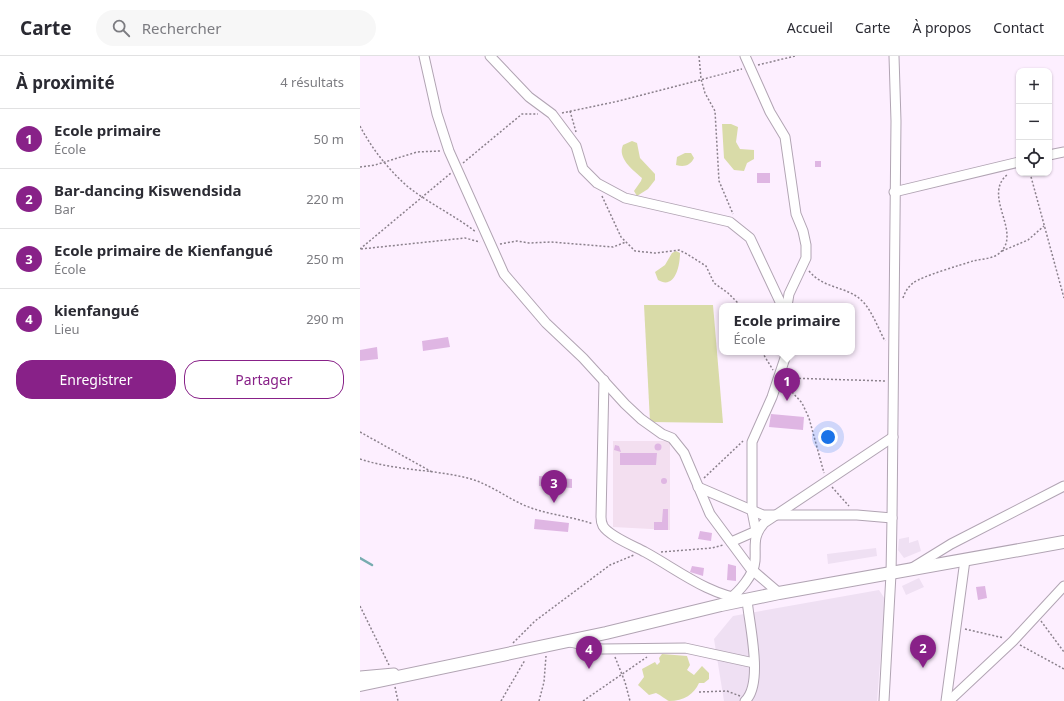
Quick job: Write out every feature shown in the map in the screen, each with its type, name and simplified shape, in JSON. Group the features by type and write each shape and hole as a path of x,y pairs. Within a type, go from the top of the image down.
{"main road":[{"path":"360,685 393,675 416,672 546,646 779,593 1064,542"}],"street":[{"path":"424,56 437,114 449,151 504,274 546,323 604,380 625,404 641,419 678,444 684,453 710,514 753,571 779,593"},
{"path":"490,56 529,97 552,114 576,146 583,170 597,183 625,198 730,222 740,229 750,238 781,303"},
{"path":"746,56 770,112 785,137 796,214 806,245 806,258 789,294 788,303"},
{"path":"884,701 891,574 892,518 894,192 896,121 894,56"},
{"path":"1052,154 1064,152"},
{"path":"894,192 1016,163"},
{"path":"721,605 732,598 753,571 755,563 756,531 752,511 752,442 779,378 786,355"},
{"path":"604,380 600,517 603,527 612,534 647,553 693,582 732,598 747,600 754,663 754,678 746,700"},
{"path":"731,542 756,531 775,515 893,437"},
{"path":"698,484 763,515 857,515 892,518"},
{"path":"906,571 951,544 1064,486"},
{"path":"947,701 965,560"},
{"path":"947,701 1013,641 1064,586"},
{"path":"567,641 602,649 685,648 754,663"},
{"path":"360,676 393,675"}],"path":[{"path":"699,56 703,86 715,112 719,181 725,198 740,229"},
{"path":"570,111 575,126 576,146"},
{"path":"360,126 383,163 408,187 460,219 491,245"},
{"path":"360,167 383,163 416,152 449,151"},
{"path":"1000,252 1008,238 998,192 1001,180 1012,171"},
{"path":"1031,176 1064,298"},
{"path":"597,183 622,237 635,251 655,253 678,250 699,260 706,266 714,283 728,293 738,303"},
{"path":"894,314 906,291 914,282 947,269 992,256 1028,240 1044,226"},
{"path":"360,250 465,238 491,245 517,241 529,244 551,242 613,247 626,242"},
{"path":"806,258 807,270 816,280 859,298 865,304 894,356"},
{"path":"779,378 893,381"},
{"path":"790,390 802,403 809,418 827,481 857,515"},
{"path":"360,432 434,472"},
{"path":"698,484 746,439"},
{"path":"360,460 374,464 434,472 473,480 494,488 524,505 547,514 578,519 603,527"},
{"path":"505,654 522,632 610,565 629,556 647,553 712,548 731,542"},
{"path":"360,606 393,675 398,701"},
{"path":"1037,615 1064,652"},
{"path":"539,701 544,682 546,646"},
{"path":"500,701 523,665 529,649"},
{"path":"611,649 622,675 630,701"},
{"path":"583,701 647,657"},
{"path":"699,692 727,691 746,700"}],"shaded area":[{"path":"613,441 670,441 670,530 613,527"},
{"path":"909,537 909,543 918,540 921,551 904,558 898,550 899,539"},
{"path":"876,548 877,556 828,564 827,554"},
{"path":"919,578 924,587 906,595 902,586"},
{"path":"879,590 885,599 877,701 724,701 714,639 733,616"}],"green space":[{"path":"722,124 731,124 738,127 736,142 740,149 754,150 754,159 747,163 744,171 734,170 724,158"},
{"path":"632,141 637,143 640,158 655,174 655,180 648,189 637,196 634,191 642,178 627,163 622,155 623,145"},
{"path":"685,153 691,153 694,158 691,163 682,166 676,165 677,157"},
{"path":"676,251 680,253 678,270 675,275 669,282 658,280 655,272 665,265 672,253"},
{"path":"644,305 713,305 723,423 650,422"},
{"path":"662,654 687,656 690,665 687,670 694,675 702,666 709,673 709,679 704,683 699,683 691,694 679,700 669,701 656,693 649,695 638,685 644,677 642,669 655,662 657,665 660,662 659,658"}],"building":[{"path":"815,161 821,161 821,167 815,167"},
{"path":"757,173 770,173 770,183 757,183"},
{"path":"448,337 450,347 423,351 422,341"},
{"path":"377,347 378,359 360,361 360,350"},
{"path":"771,414 804,417 803,430 769,427"},
{"path":"658,444 661,447 658,450 655,447"},
{"path":"615,445 619,446 621,452 614,450"},
{"path":"620,453 657,453 656,465 620,465"},
{"path":"539,476 572,479 572,488 539,486"},
{"path":"664,478 667,481 664,484 661,481"},
{"path":"663,509 668,509 668,530 654,530 654,522 662,522"},
{"path":"535,519 569,523 568,532 534,529"},
{"path":"700,531 712,533 711,541 698,539"},
{"path":"728,564 736,566 736,581 727,580"},
{"path":"692,566 704,568 703,576 690,572"},
{"path":"985,586 987,598 978,600 976,587"}],"waterway":[{"path":"360,558 372,565"}],"place":[{"name":"Ecole primaire","path":"787,401"},
{"name":"Ecole primaire de Kienfangué","path":"554,503"},
{"name":"Bar-dancing Kiswendsida","path":"923,668"},
{"name":"kienfangué","path":"589,669"}]}
